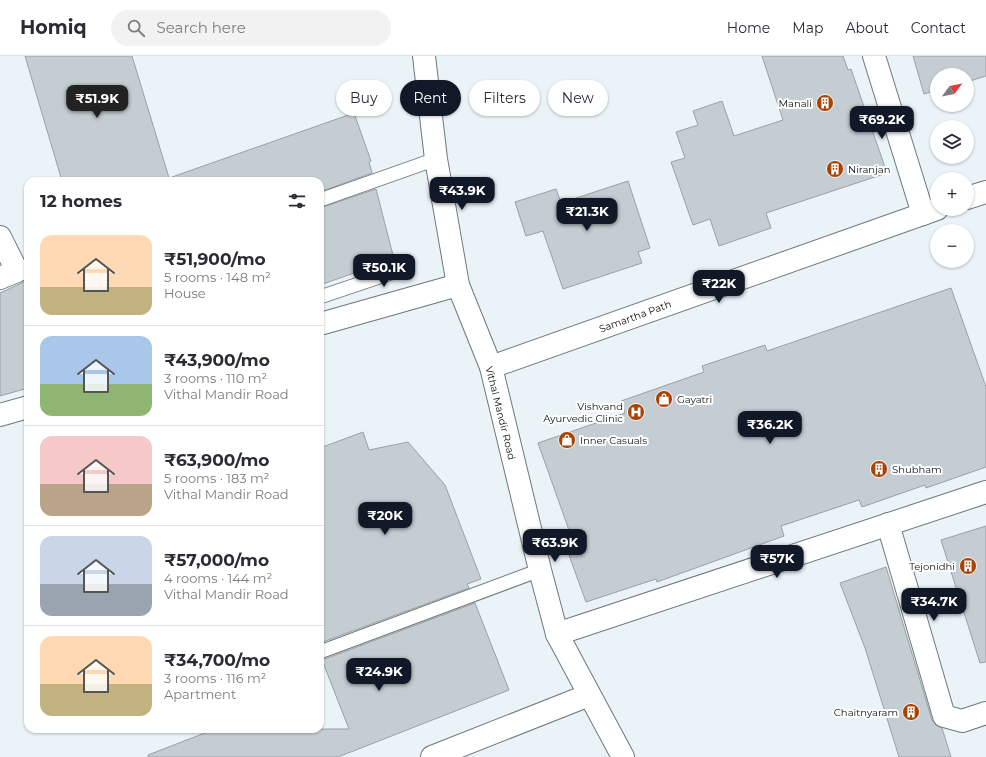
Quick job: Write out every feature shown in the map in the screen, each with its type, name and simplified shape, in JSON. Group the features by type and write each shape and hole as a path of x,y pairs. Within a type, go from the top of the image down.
{"street":[{"name":"Vithal Mandir Road","path":"424,56 436,159 458,284 491,367 557,634 623,757"},
{"path":"874,56 930,211"},
{"path":"974,196 986,192"},
{"name":"Samartha Path","path":"491,367 930,211"},
{"path":"0,238 17,271 0,278"},
{"path":"324,323 458,284"},
{"path":"0,415 24,408"},
{"path":"557,634 986,492"},
{"path":"888,524 944,716 962,721 986,713"},
{"path":"432,757 590,695"}],"lane":[{"path":"324,199 436,159"},
{"path":"324,296 394,272"},
{"path":"324,651 540,570"}],"building":[{"path":"25,56 132,56 169,177 61,177"},
{"path":"762,56 843,56 848,70 851,69 887,173 766,213 771,228 719,246 710,219 693,225 671,162 685,158 676,132 698,125 693,111 722,101 734,136 783,120"},
{"path":"913,56 986,56 986,76 974,80 974,68 930,68 930,92 924,94"},
{"path":"345,116 355,116 371,161 369,162 372,173 324,191 324,177 172,177"},
{"path":"628,181 650,248 638,252 642,263 563,289 543,231 526,236 515,202 556,189 561,203"},
{"path":"376,189 394,259 324,284 324,207"},
{"path":"24,282 24,389 0,396 0,293"},
{"path":"951,288 986,387 986,467 926,488 925,485 862,507 859,500 781,526 784,536 657,582 656,579 586,602 562,536 570,533 538,443 625,413 621,401 704,372 702,366 765,345 767,351"},
{"path":"363,432 369,450 408,442 445,485 481,579 467,584 469,588 324,642 324,447"},
{"name":"Tejonidhi","path":"986,526 986,662 980,663 941,540"},
{"path":"886,567 932,720 936,725 942,728 951,757 899,757 865,648 840,583"},
{"path":"475,603 509,690 338,757 148,757 148,755 205,733 324,733 324,729 349,729 324,665 324,659"}],"place":[{"name":"Manali","path":"825,103"},
{"name":"Niranjan","path":"835,169"},
{"name":"Gayatri","path":"664,399"},
{"name":"Vishvand Ayurvedic Clinic","path":"636,412"},
{"name":"Inner Casuals","path":"567,440"},
{"name":"Shubham","path":"879,469"},
{"name":"Tejonidhi","path":"968,566"},
{"name":"Chaitnyaram","path":"911,712"}]}
